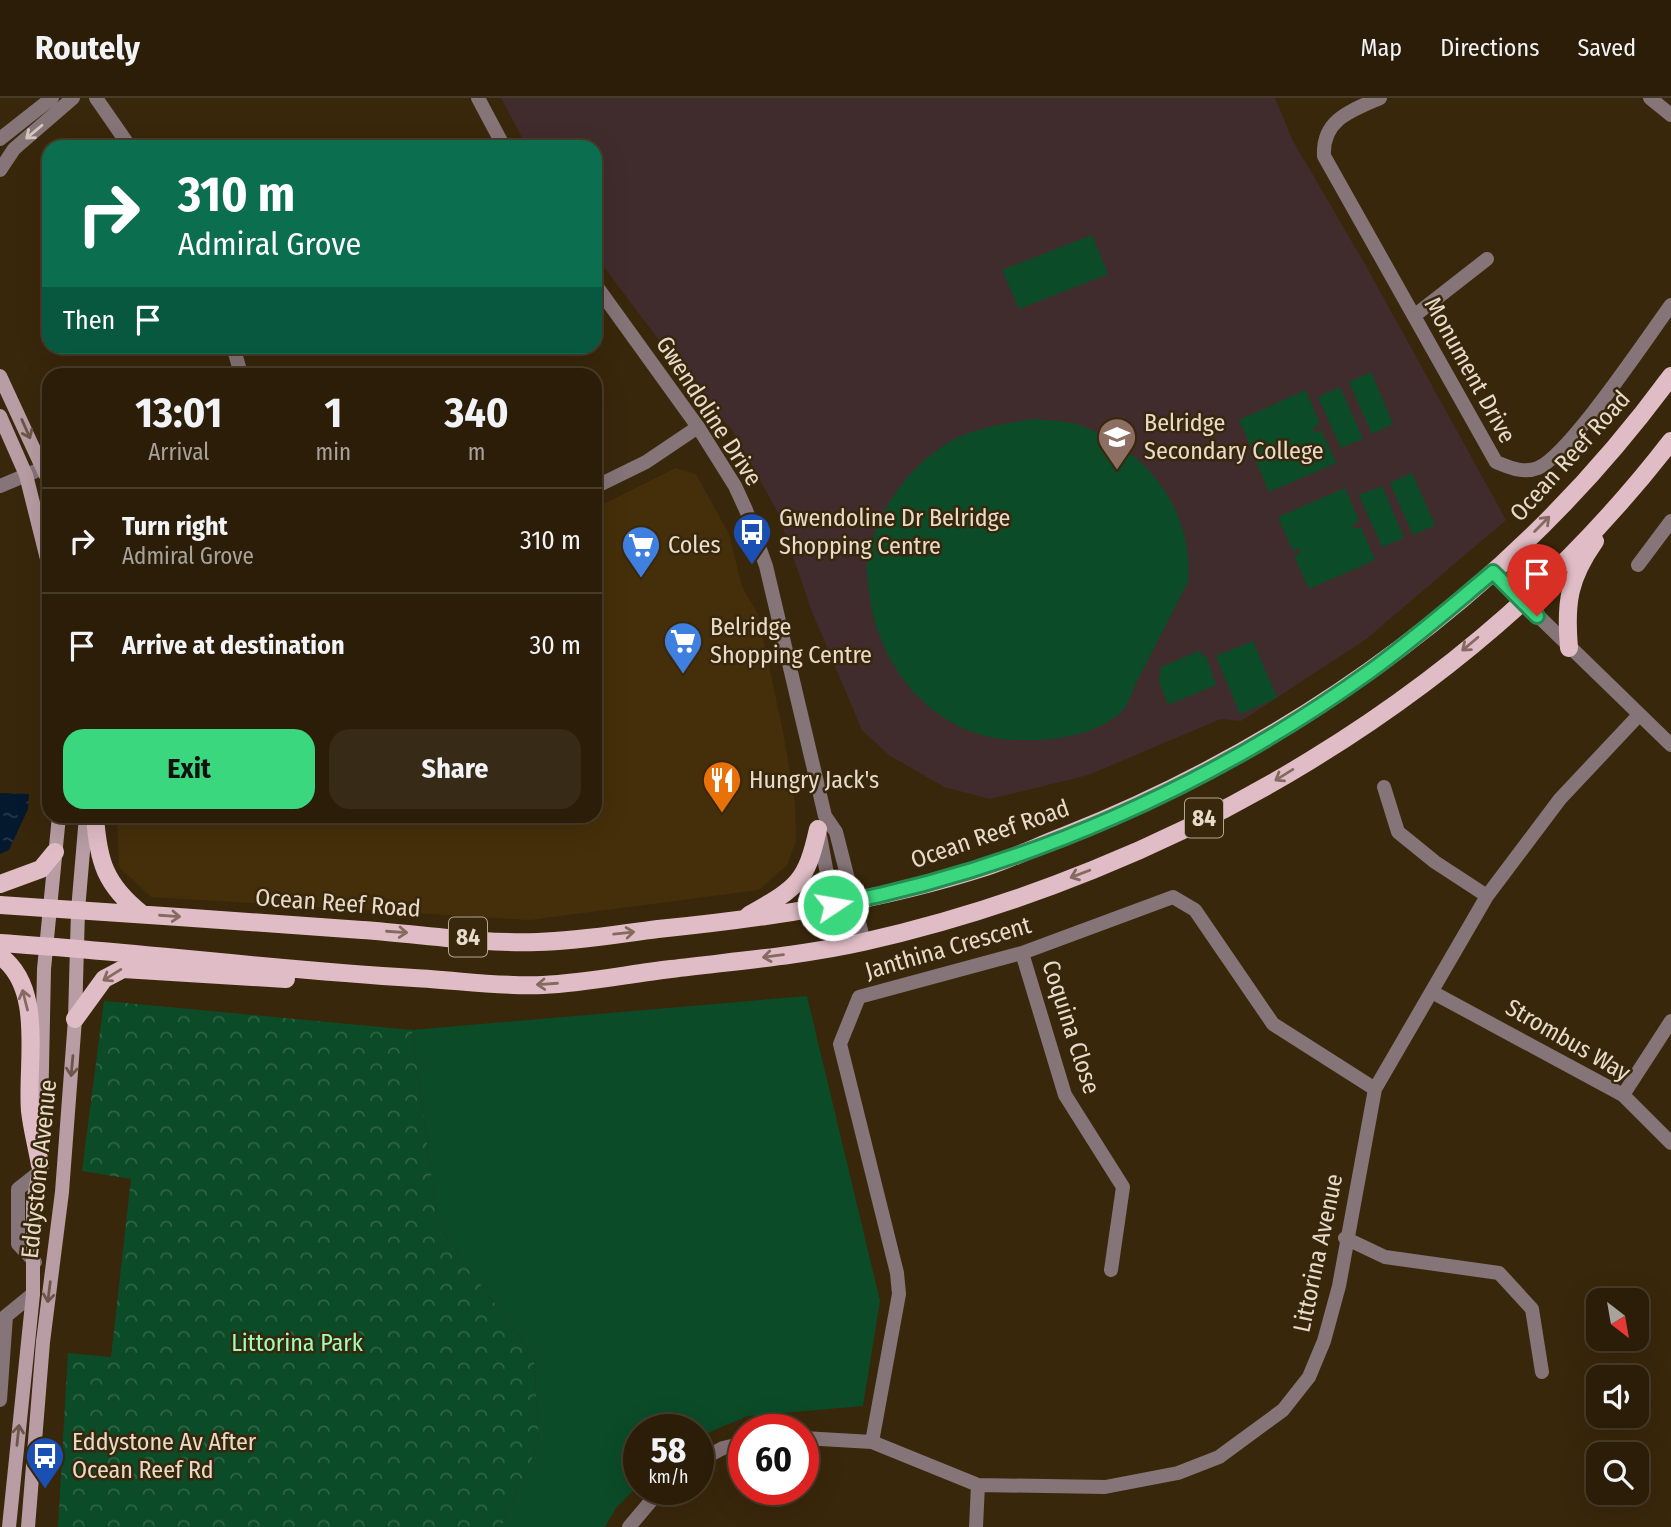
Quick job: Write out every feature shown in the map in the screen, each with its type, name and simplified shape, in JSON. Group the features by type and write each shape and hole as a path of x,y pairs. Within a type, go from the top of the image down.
{"main road":[{"path":"0,376 42,466"},
{"name":"Ocean Reef Road","path":"0,905 536,942 736,922 856,901 989,866 1180,786 1276,733 1370,672 1493,572 1619,442 1671,376"},
{"path":"0,416 26,475 42,539"},
{"name":"84","path":"0,943 374,975 541,985 864,942 1002,904 1133,853 1255,793 1350,733 1439,670 1523,601 1584,542 1671,441"},
{"path":"1569,648 1567,626 1572,578 1631,489"},
{"path":"736,922 792,890 812,858 822,822"},
{"name":"Eddystone Avenue","path":"9,1527 33,1294 33,1202 38,1169 46,947 58,823"},
{"name":"Eddystone Avenue","path":"28,1527 43,1342 62,1192 85,823"},
{"path":"95,823 97,853 112,885 142,914"},
{"path":"0,884 41,869 55,852"},
{"path":"0,956 16,974 27,1001 30,1111 38,1169 62,1192"},
{"path":"75,1019 104,979 132,967 288,979 374,975"}],"street":[{"path":"0,139 52,98"},
{"path":"0,170 14,149 73,98"},
{"path":"96,98 125,140"},
{"path":"478,98 500,140"},
{"name":"Monument Drive","path":"1380,98 1353,110 1330,127 1324,135 1324,156 1496,462 1517,471 1538,468 1574,436 1671,306"},
{"path":"1650,98 1671,115"},
{"path":"1414,316 1487,259"},
{"name":"Gwendoline Drive","path":"602,294 698,427 735,486 766,566 822,822 840,946"},
{"path":"602,484 646,462 698,427"},
{"path":"0,486 42,468"},
{"path":"1638,565 1671,521"},
{"path":"1493,572 1638,716 1671,745"},
{"name":"Littorina Avenue","path":"819,1439 872,1442 978,1485 1105,1487 1178,1473 1219,1457 1283,1410 1309,1377 1324,1341 1339,1286 1345,1238 1375,1089 1487,896 1560,799 1638,716"},
{"path":"1384,788 1398,832 1435,862 1487,896"},
{"name":"Gwendoline Drive","path":"822,822 836,832 856,901 864,942"},
{"name":"Janthina Crescent","path":"872,1442 899,1294 897,1272 840,1044 859,997 1022,953 1173,897 1195,910 1273,1024 1375,1089"},
{"name":"Coquina Close","path":"1022,953 1065,1096 1123,1187 1111,1270"},
{"name":"Strombus Way","path":"1432,992 1623,1095 1671,1143"},
{"path":"1623,1095 1671,1021"},
{"path":"1345,1238 1385,1257 1499,1273 1532,1309 1542,1372"},
{"name":"Eddystone Avenue","path":"0,1401 6,1317 33,1294"},
{"path":"976,1527 978,1485"},
{"path":"629,1527 648,1505"}],"shaded area":[{"name":"Belridge Secondary College","path":"501,98 1275,98 1293,141 1366,266 1506,520 1365,640 1241,721 1221,719 1088,775 990,799 944,787 889,755 862,730 813,614 777,511 732,430 695,388 602,264 602,140 523,140"},
{"name":"Belridge Shopping Centre","path":"676,468 696,474 729,534 742,587 758,614 795,803 796,841 787,865 759,890 530,920 151,897 119,867 117,823 602,823 602,505"}],"green space":[{"path":"1092,235 1108,274 1019,309 1002,270"},
{"path":"1371,372 1393,424 1372,434 1349,382"},
{"path":"1340,387 1363,439 1341,448 1318,397"},
{"path":"1306,390 1320,424 1313,428 1315,433 1321,430 1336,463 1269,492 1255,459 1262,455 1259,451 1254,453 1239,420"},
{"path":"1034,419 1082,426 1127,451 1146,467 1162,486 1183,531 1188,556 1188,582 1128,703 1120,713 1102,725 1072,736 1040,740 1004,739 982,735 938,714 919,698 903,679 880,636 873,613 867,563 884,512 903,482 915,469 943,446 964,435"},
{"path":"1412,473 1435,525 1413,535 1390,483"},
{"path":"1382,486 1404,538 1382,547 1359,495"},
{"path":"1345,488 1359,521 1352,525 1354,529 1361,527 1375,560 1309,589 1294,556 1301,552 1299,548 1293,551 1278,517"},
{"path":"1253,641 1277,698 1240,714 1216,656"},
{"path":"1199,651 1207,658 1216,685 1168,705 1159,682 1161,667"},
{"path":"807,996 880,1301 863,1406 771,1414 728,1414 728,1424 714,1430 714,1414 623,1414 623,1501 605,1527 501,1527 539,1443 534,1358 438,1225 412,1030"},
{"name":"Littorina Park","path":"104,1001 412,1030 438,1225 534,1358 539,1443 501,1527 58,1527 68,1353 111,1357 131,1179 82,1171"}],"water":[{"path":"0,793 29,794 28,809 9,850 0,854"}],"place":[{"name":"Belridge Secondary College","path":"1117,471"},
{"name":"Gwendoline Dr Belridge Shopping Centre","path":"752,566"},
{"name":"Coles","path":"641,579"},
{"name":"Belridge Shopping Centre","path":"683,675"},
{"name":"Hungry Jack's","path":"722,814"},
{"name":"Eddystone Av After Ocean Reef Rd","path":"45,1490"}],"route":[{"path":"833,905 919,886 989,866 1167,793 1253,747 1370,672 1418,636 1493,572 1537,616"}]}
